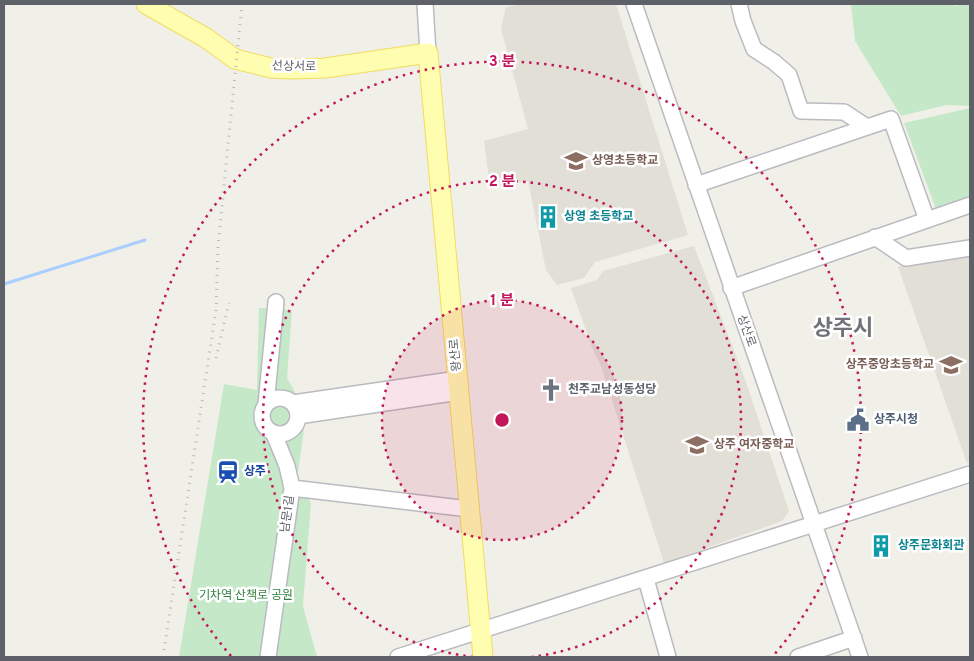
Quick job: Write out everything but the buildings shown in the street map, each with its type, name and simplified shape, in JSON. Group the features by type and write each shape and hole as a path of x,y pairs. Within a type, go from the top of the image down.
{"main road":[{"name":"선상서로","path":"146,4 206,38 235,59 271,68 325,68 428,53"},
{"name":"왕산로","path":"428,53 483,657"}],"street":[{"path":"425,4 428,53"},
{"name":"상산로","path":"634,4 860,657"},
{"path":"738,4 742,21 754,49 789,75 801,111 844,112 867,127"},
{"path":"696,185 891,119 927,220"},
{"path":"731,288 970,205"},
{"path":"875,237 906,258 970,248"},
{"path":"272,401 268,381 276,302"},
{"path":"296,414 459,386"},
{"path":"287,466 296,414 283,398 272,401 262,416 264,424 274,434 287,466 292,488"},
{"path":"274,434 290,431 296,414"},
{"path":"398,657 970,474"},
{"name":"남문1길","path":"268,657 292,488 469,509"},
{"path":"646,579 668,657"},
{"path":"798,657 854,638"}],"shaded area":[{"name":"상영초등학교","path":"522,4 616,4 688,235 595,262 584,278 557,285 546,270 528,181 490,187 484,141 528,129 501,29 506,7"},
{"name":"상주 여자중학교","path":"694,246 745,379 789,511 782,521 664,563 601,366 593,350 571,288 597,280 603,271"},
{"name":"상주중앙초등학교","path":"970,252 970,462 967,463 898,267"}],"green space":[{"path":"851,4 951,4 956,6 970,4 970,106 946,105 901,116 855,41"},
{"path":"970,108 970,196 936,209 904,123"},
{"name":"기차역 산책로 공원","path":"259,308 292,310 287,378 295,392 304,430 297,479 311,503 303,606 317,657 179,657 224,384 257,390"}],"waterway":[{"path":"4,284 145,240"}],"railway":[{"path":"163,657 216,310 218,246 242,4"},
{"path":"216,358 229,303"}],"place":[{"name":"상영초등학교","path":"576,161"},
{"name":"상영 초등학교","path":"548,217"},
{"name":"상주중앙초등학교","path":"951,365"},
{"name":"천주교남성동성당","path":"551,390"},
{"name":"상주시청","path":"858,420"},
{"name":"상주 여자중학교","path":"697,445"},
{"name":"상주","path":"228,472"},
{"name":"상주문화회관","path":"881,546"}],"district":[{"name":"상주시","path":"843,329"}]}
